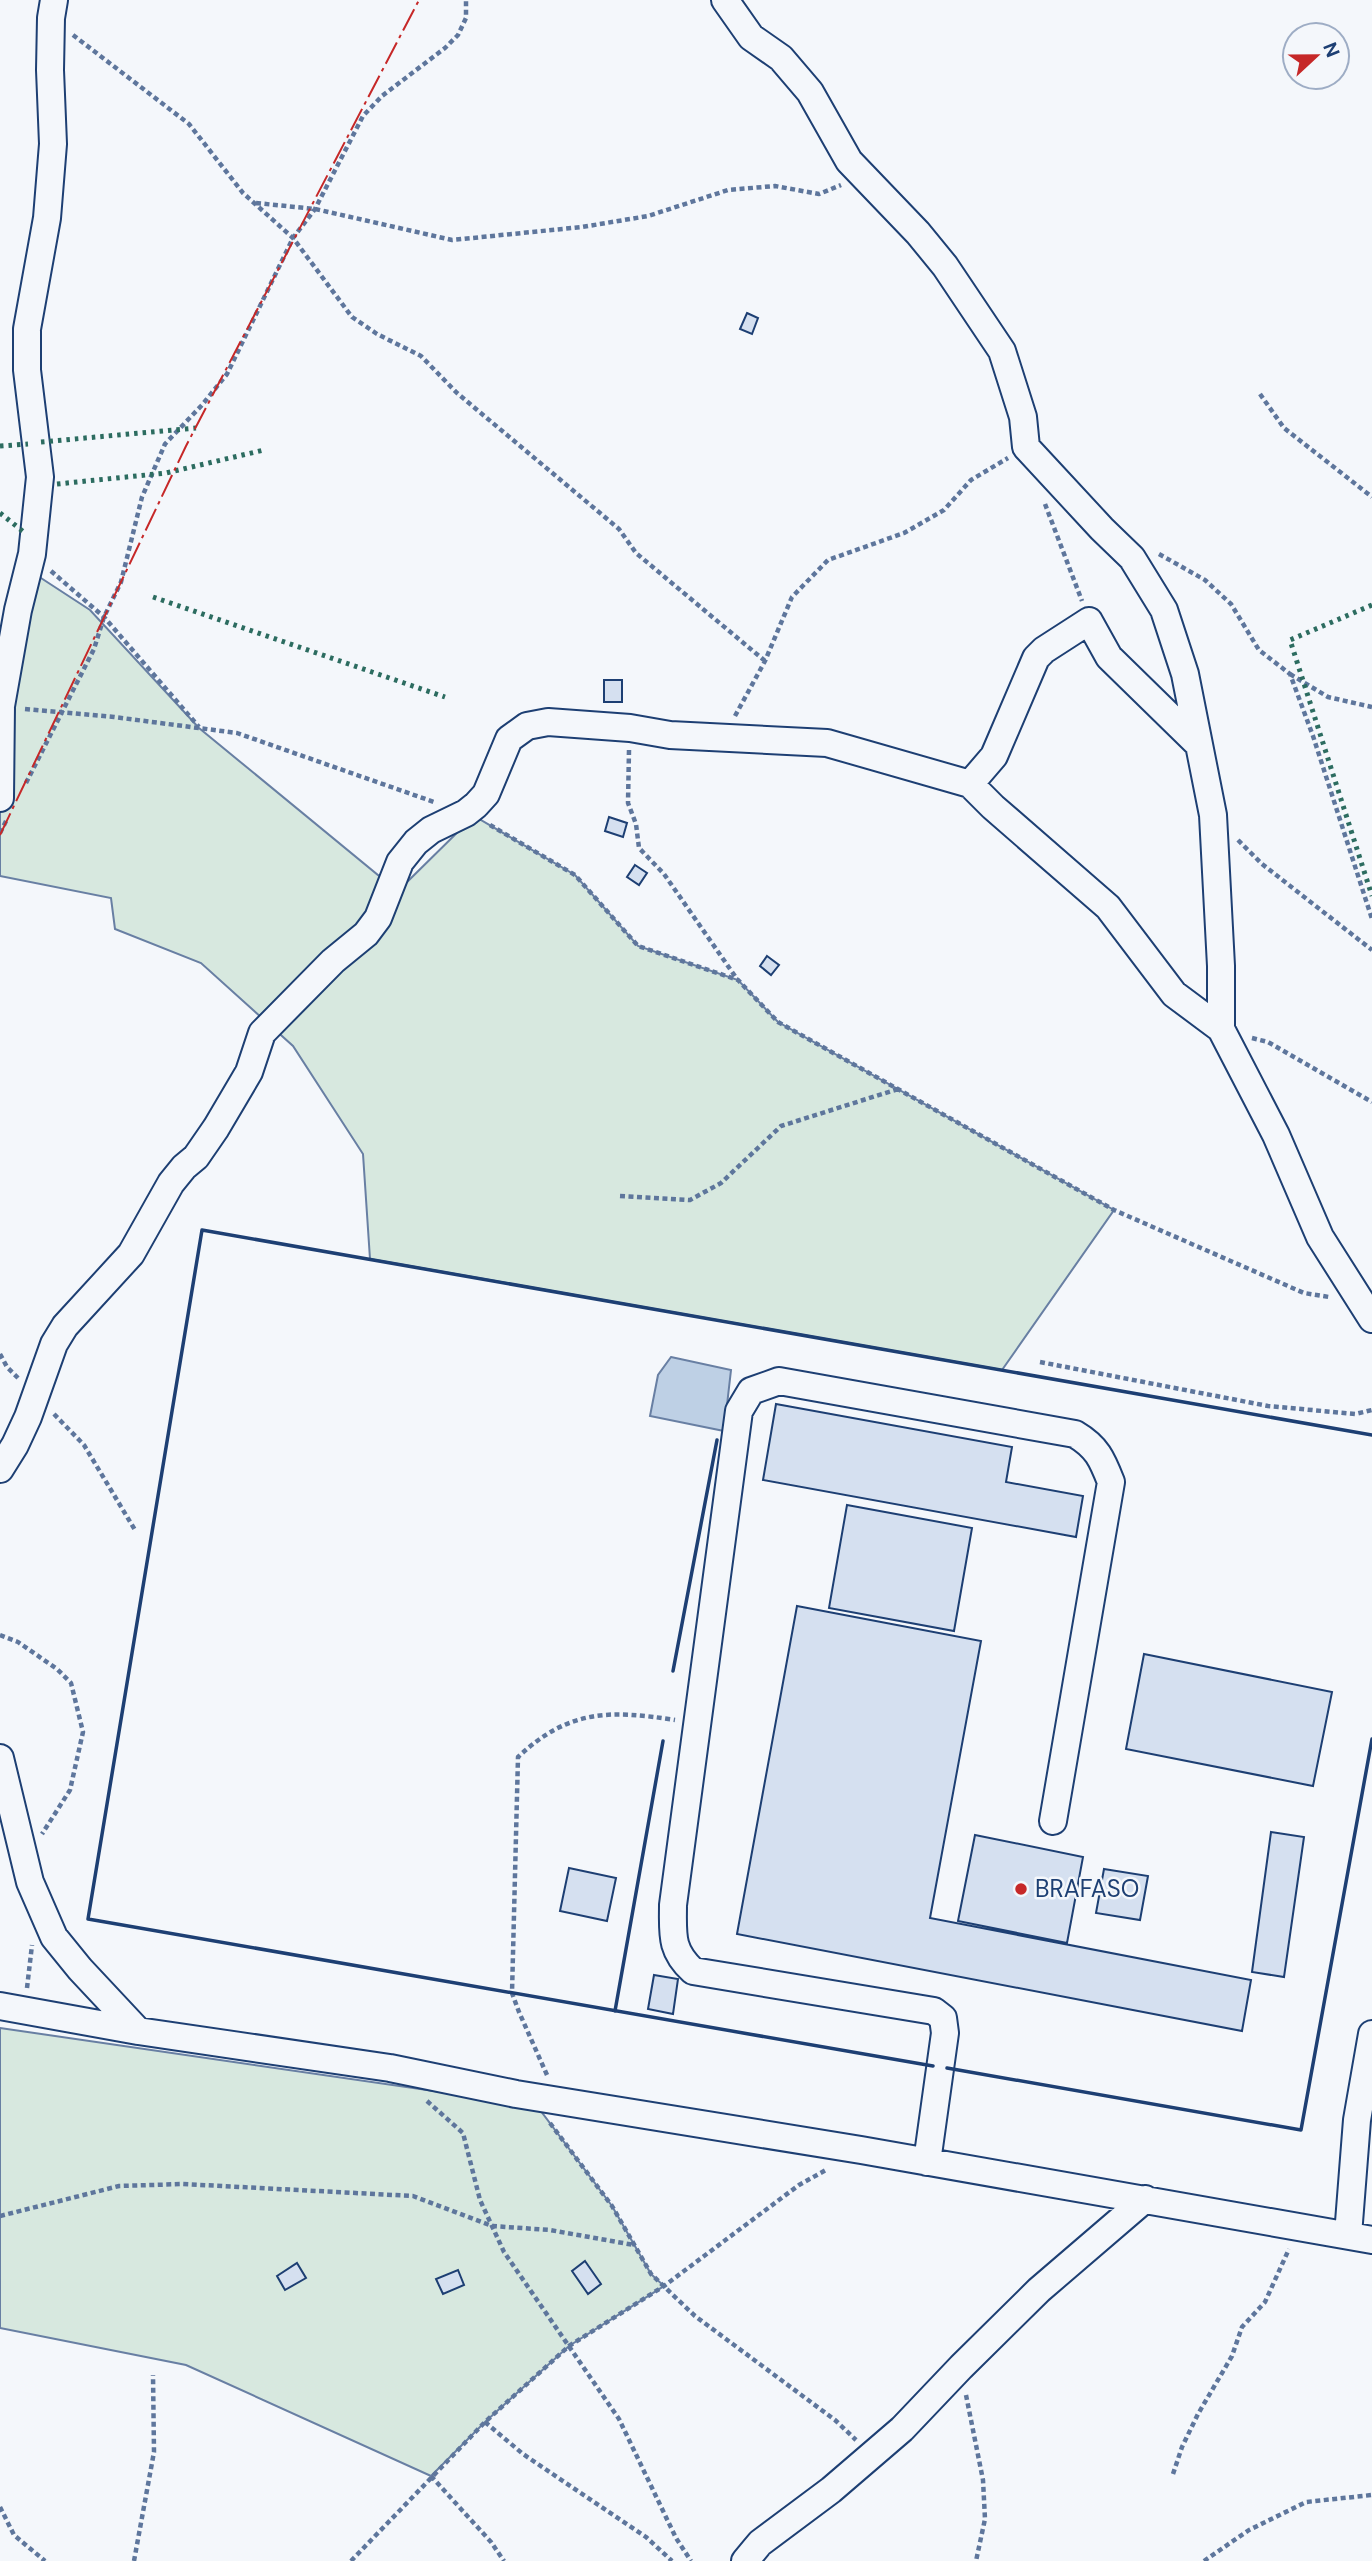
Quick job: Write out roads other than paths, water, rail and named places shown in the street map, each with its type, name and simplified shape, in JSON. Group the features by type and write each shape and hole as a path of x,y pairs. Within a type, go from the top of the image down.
{"street":[{"path":"725,0 751,37 781,58 798,77 810,92 849,161 945,266 1002,351 1023,417 1026,447 1132,558 1164,610 1185,674 1213,815 1221,966 1221,1029"},
{"path":"6,803 1,706 18,610 32,554 40,477 27,370 27,329 47,218 53,144 50,70 53,9"},
{"path":"970,784 995,756 1036,657 1090,621 1109,657 1198,744"},
{"path":"0,1469 15,1445 37,1398 46,1366 65,1326 131,1254 171,1183 203,1147 248,1072 262,1033 333,961 366,934 378,918 400,862 416,842 431,830 466,813 486,794 509,740 527,726 548,722 723,739 827,743 970,784 1108,907 1174,994 1221,1029 1276,1135 1320,1237 1365,1308"},
{"path":"927,2162 945,2033 943,2018 934,2011 693,1971 681,1960 673,1942 673,1905 738,1411 751,1391 779,1381 1075,1434 1091,1444 1111,1482 1053,1821"},
{"path":"0,1758 30,1882 54,1937 138,2031"},
{"path":"0,2006 138,2031 390,2068 552,2109 861,2150 1360,2238 1357,2120 1372,2034"},
{"path":"745,2561 760,2543 831,2490 902,2429 1039,2290 1145,2199"}],"water":[{"path":"671,1357 731,1370 724,1431 650,1416 658,1375"}],"place":[{"name":"BRAFASO","path":"1021,1889"}]}
